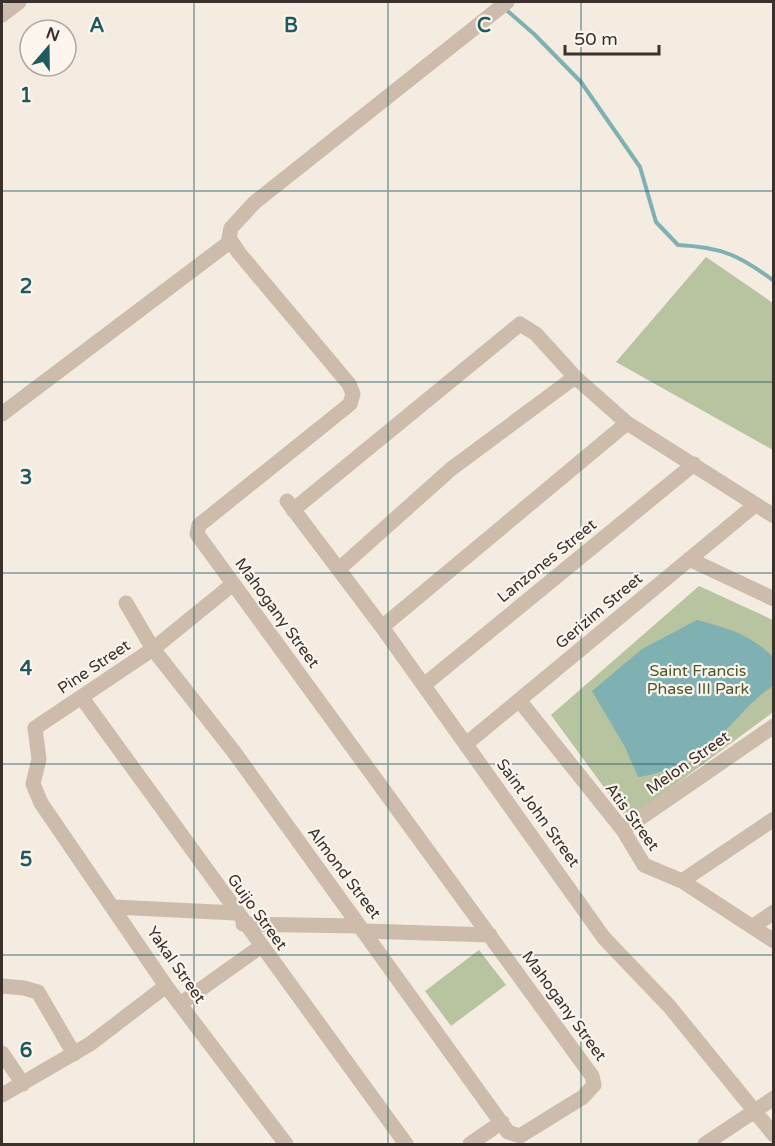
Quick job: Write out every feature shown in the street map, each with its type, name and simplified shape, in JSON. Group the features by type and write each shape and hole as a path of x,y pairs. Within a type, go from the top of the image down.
{"street":[{"path":"2,15 19,2"},
{"path":"2,414 231,241 229,235 231,228 254,203 502,6"},
{"name":"Mahogany Street","path":"231,241 349,384 353,394 350,404 200,525 197,534 592,1076 594,1085 583,1097 520,1136 508,1132 502,1122"},
{"name":"Saint John Street","path":"575,377 536,334 526,325 520,324 290,505 382,627 604,938 669,1006 774,1135"},
{"path":"339,569 451,469 575,377 627,423 774,516"},
{"path":"382,627 627,423"},
{"name":"Lanzones Street","path":"424,685 694,464"},
{"name":"Gerizim Street","path":"466,744 755,505"},
{"path":"689,559 774,599"},
{"name":"Pine Street","path":"41,803 33,784 39,759 35,728 153,649 233,584"},
{"name":"Almond Street","path":"126,603 153,649 234,752 502,1122"},
{"name":"Guijo Street","path":"82,698 260,947 406,1144"},
{"name":"Atis Street","path":"519,700 623,830 644,865 682,881 774,941"},
{"name":"Melon Street","path":"623,830 774,726"},
{"name":"Yakal Street","path":"41,803 166,986 286,1144"},
{"path":"682,881 774,819"},
{"path":"114,907 362,928 490,935"},
{"path":"752,927 774,912"},
{"path":"180,1004 260,947"},
{"path":"2,986 38,992 74,1054"},
{"path":"2,1095 108,1032 166,986"},
{"path":"2,1053 24,1084"},
{"path":"705,1144 774,1098"},
{"path":"470,1144 502,1122"}],"green space":[{"path":"706,257 773,303 773,450 616,362"},
{"name":"Saint Francis Phase III Park","path":"699,586 773,620 773,712 628,820 551,715"},
{"path":"479,950 506,985 451,1026 425,991"}],"water":[{"path":"697,620 738,633 765,649 773,657 773,686 757,698 700,753 658,773 638,777 625,747 592,691 642,649"}],"waterway":[{"path":"504,8 534,34 581,82 640,167 656,222 678,245 718,250 729,254 774,281"}]}
